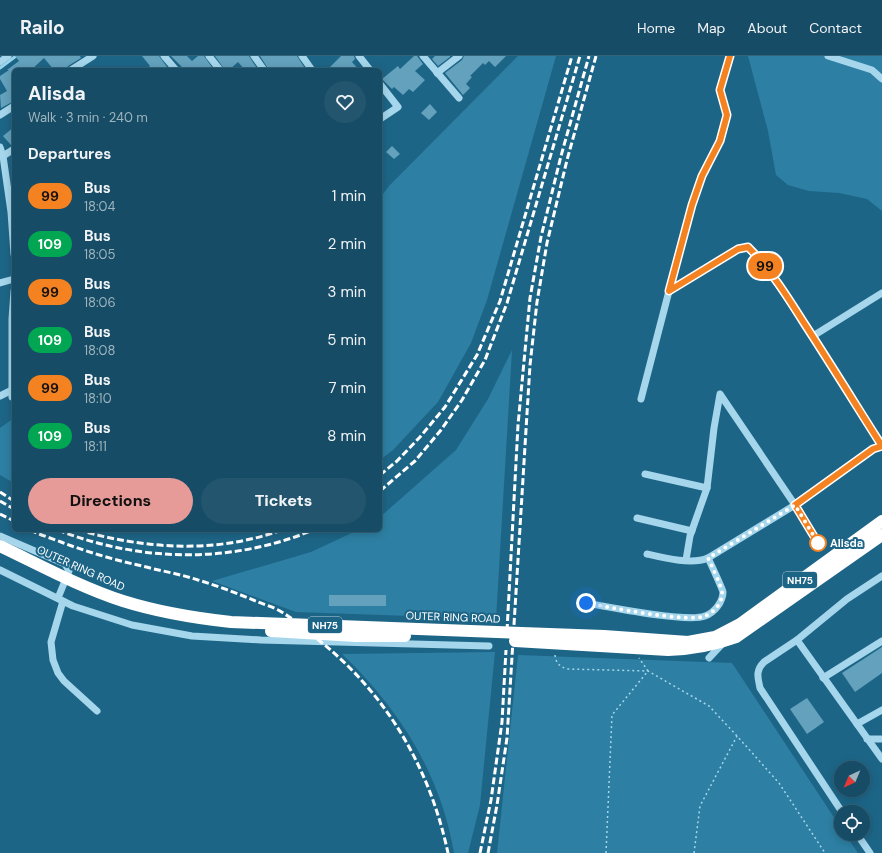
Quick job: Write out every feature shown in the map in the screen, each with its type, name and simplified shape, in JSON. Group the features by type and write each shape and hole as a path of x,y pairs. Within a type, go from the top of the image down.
{"highway":[{"name":"OUTER RING ROAD","path":"0,553 53,575 123,601 157,611 193,618 231,622 605,641 688,642 715,637 740,624 882,521"},
{"name":"OUTER RING ROAD","path":"605,641 668,650 689,649 736,637 882,535"},
{"name":"OUTER RING ROAD","path":"0,546 53,575"}],"street":[{"path":"0,62 8,56"},
{"path":"74,68 93,56"},
{"path":"164,56 174,68"},
{"path":"209,56 218,68"},
{"path":"254,56 263,68"},
{"path":"302,56 311,68"},
{"path":"359,56 368,68"},
{"path":"423,56 459,98"},
{"path":"437,73 459,56"},
{"path":"641,399 692,205 702,176 720,141 727,115 720,90 730,56"},
{"path":"828,56 872,70 882,78"},
{"path":"382,87 398,107 382,118"},
{"path":"0,115 12,107"},
{"path":"0,147 12,206"},
{"path":"3,156 12,150"},
{"path":"647,554 686,560 703,560 708,558 795,505 873,449 882,446 813,336 762,261 748,247 738,249 669,291"},
{"path":"0,283 12,280"},
{"path":"813,336 882,293"},
{"path":"0,396 12,393"},
{"path":"686,560 692,531 707,488 714,428 720,394 795,505 818,543"},
{"path":"645,474 707,488"},
{"path":"637,518 692,531"},
{"path":"0,536 65,564 69,571 60,600 51,642 53,660 58,673 64,681 97,711"},
{"path":"586,603 672,616 696,618 705,617 713,612 720,603 723,592 708,558"},
{"path":"0,573 73,606 132,625 192,636 261,640 489,646"},
{"path":"837,805 760,688 757,674 759,667 764,662 797,640 847,599 882,576"},
{"path":"797,640 882,760"},
{"path":"709,658 724,641"},
{"path":"824,678 882,641"},
{"path":"857,724 882,710"},
{"path":"867,739 882,739"},
{"path":"862,841 870,853"}],"path":[{"path":"636,654 648,671 709,706 779,783 825,853"},
{"path":"555,655 556,662 561,667 567,669 648,671"},
{"path":"606,853 612,715 648,671"},
{"path":"694,853 700,806 737,736"}],"shaded area":[{"path":"518,56 556,56 487,300 471,343 438,402 393,450 382,458 382,195 389,186"},
{"path":"748,56 882,56 882,211 867,199 839,193 809,191 788,185 776,175 768,131"},
{"path":"512,350 496,619 296,612 212,581 311,552 354,532 382,532 382,515 456,450 488,399"},
{"path":"12,419 12,482 0,475 0,428"},
{"path":"495,652 480,805 468,853 454,853 448,824 439,797 428,770 414,744 382,697 342,654"},
{"path":"518,655 732,663 834,817 834,841 850,841 858,853 497,853"}],"building":[{"path":"15,56 80,56 81,58 67,68 52,68 44,58 33,68 12,68 12,102 1,108 0,95 7,91 0,79 0,76 19,61"},
{"path":"142,56 159,56 167,67 148,68 150,66"},
{"path":"171,56 187,56 192,61 198,56 204,56 213,68 183,68"},
{"path":"215,56 249,56 257,68 243,68 238,62 231,68 224,68"},
{"path":"260,56 297,56 305,68 268,68"},
{"path":"341,56 354,56 355,59 352,62 357,68 329,68"},
{"path":"414,56 417,56 423,64 415,71 425,80 413,92 409,89 403,95 394,87 392,89 382,79 398,66 400,69"},
{"path":"435,56 450,57 438,66 432,59"},
{"path":"464,56 506,56 495,67 489,61 485,65 483,63 470,76 472,77 466,84 470,88 463,95 445,73 462,60"},
{"path":"430,104 437,112 429,120 421,113"},
{"path":"12,129 12,145 11,145 3,136"},
{"path":"392,146 400,154 394,159 386,152"},
{"path":"329,595 386,595 386,606 329,606"},
{"path":"882,647 882,673 855,692 842,673"},
{"path":"807,698 824,722 807,734 790,709"}],"waterway":[{"path":"0,68 16,56"}],"railway":[{"path":"382,473 397,461 420,437 445,407 477,355 500,301 572,56"},
{"path":"382,489 415,461 441,430 462,400 485,360 507,303 580,56"},
{"path":"507,631 518,425 530,298 541,237 561,156 589,56"},
{"path":"488,853 507,738 530,365 537,302 547,243 567,160 596,56"},
{"path":"0,492 12,500"},
{"path":"0,501 12,508"},
{"path":"0,514 12,520"},
{"path":"35,532 101,556 184,576 221,587 277,610 291,618 345,663 367,686 386,710 403,736 418,764 430,792 448,853"},
{"path":"64,532 89,541 121,548 153,553 186,555 250,549 282,541 307,532"},
{"path":"87,532 154,545 180,546 206,546 231,543 276,532"},
{"path":"480,853 491,800 502,722 506,650"}],"bus line":[{"name":"99","path":"730,56 720,90 727,115 720,141 702,176 692,205 669,291 738,249 748,247 762,261 780,287 829,360 882,446 873,449 795,505 818,543"}],"place":[{"name":"Alisda","path":"818,543"}],"route":[{"path":"586,603 672,616 696,618 705,617 713,612 720,603 723,592 708,558 795,505 818,543"}]}
